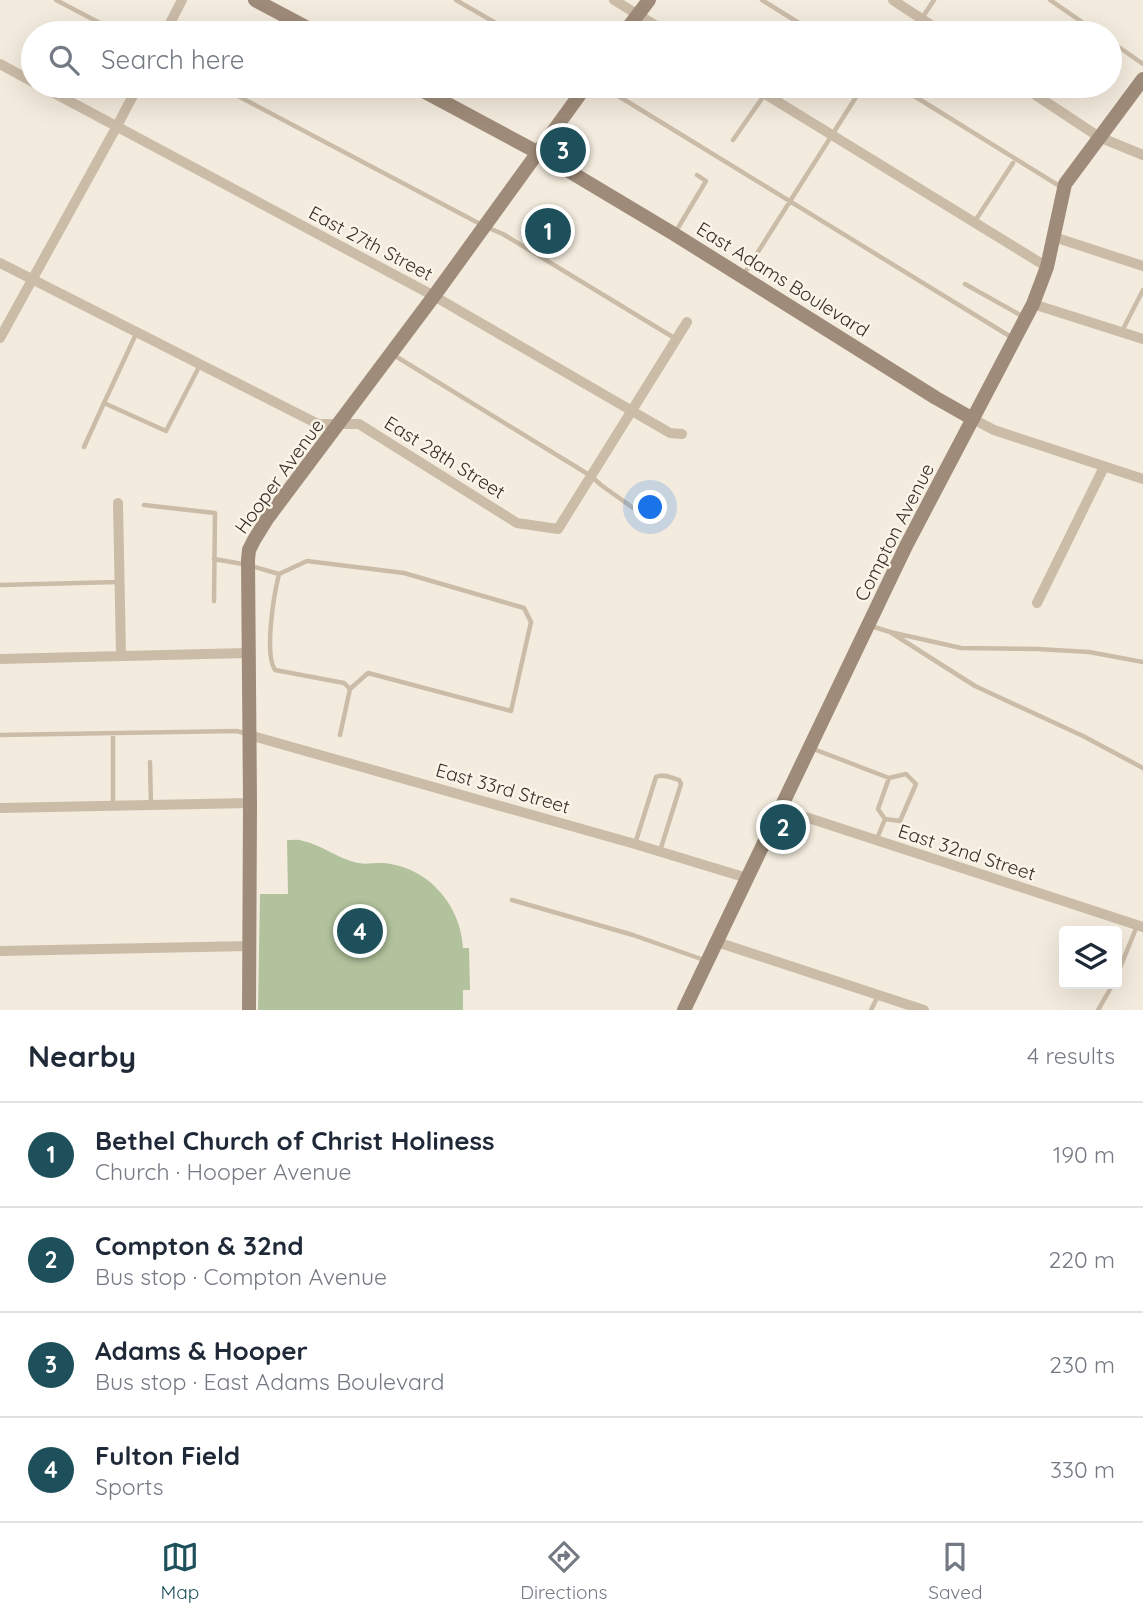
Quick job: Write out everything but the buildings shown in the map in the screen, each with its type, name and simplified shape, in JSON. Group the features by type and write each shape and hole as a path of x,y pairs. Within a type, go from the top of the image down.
{"street":[{"path":"171,21 182,0"},
{"path":"614,0 648,21"},
{"path":"633,21 649,0"},
{"path":"893,0 908,4 925,21"},
{"path":"264,2 296,21"},
{"path":"0,64 21,75"},
{"name":"Compton Avenue","path":"684,1010 906,546 1033,304 1054,237 1065,184 1143,79"},
{"name":"East 27th Street","path":"64,98 433,296 670,433 682,434"},
{"path":"0,338 132,98"},
{"name":"East Adams Boulevard","path":"436,98 537,152 674,233 936,398 993,430 1143,479"},
{"name":"Hooper Avenue","path":"249,1010 249,550 267,519 340,424 577,98"},
{"path":"772,98 1046,267"},
{"path":"1040,98 1099,137 1143,155"},
{"path":"1054,237 1143,266"},
{"name":"East 28th Street","path":"0,263 318,424 359,424 517,523 558,529 687,322"},
{"path":"1033,304 1143,339"},
{"path":"1037,603 1104,467"},
{"path":"118,503 121,656"},
{"path":"0,659 247,653"},
{"name":"East 33rd Street","path":"249,735 747,878"},
{"path":"0,808 250,803"},
{"name":"East 32nd Street","path":"781,809 1140,926"},
{"path":"718,942 924,1010"},
{"path":"0,951 250,946"}],"lane":[{"path":"56,0 96,21"},
{"path":"456,0 492,21"},
{"path":"762,0 795,21"},
{"path":"922,19 934,0"},
{"path":"1050,0 1081,21"},
{"path":"1122,49 1143,64"},
{"path":"242,98 503,234 676,339"},
{"path":"622,98 1015,339"},
{"path":"733,140 762,98"},
{"path":"743,276 855,98"},
{"path":"917,98 1064,189"},
{"path":"974,223 1013,163"},
{"path":"674,233 706,181 697,175"},
{"path":"965,284 1026,318"},
{"path":"1121,332 1143,290"},
{"path":"84,447 137,332"},
{"path":"391,354 591,476 643,515"},
{"path":"104,403 166,431 200,364"},
{"path":"144,505 215,513 214,601"},
{"path":"214,559 279,574 307,561 404,573 524,608 531,622 511,711 368,673 350,689 340,736"},
{"path":"279,574 273,600 270,651 275,670 344,683 350,689"},
{"path":"0,585 119,582"},
{"path":"869,625 961,648 1076,651 1143,662"},
{"path":"890,632 975,685 1083,736 1143,768"},
{"path":"0,735 237,731 249,735"},
{"path":"113,733 113,806"},
{"path":"811,747 889,778 906,774 916,784 900,821 885,819 878,809 889,778"},
{"path":"150,762 151,805"},
{"path":"635,845 656,777 659,775 674,778 681,784 660,852"},
{"path":"876,841 885,819"},
{"path":"512,900 633,935 708,961"},
{"path":"1122,964 1140,926"},
{"path":"1098,1010 1110,989"},
{"path":"871,1010 878,995"}],"green space":[{"path":"287,840 310,843 358,863 386,863 406,868 431,883 442,894 457,919 463,948 469,948 470,990 463,990 463,1010 258,1010 260,894 288,894"}],"place":[{"name":"Adams & Hooper","path":"563,150"},
{"name":"Bethel Church of Christ Holiness","path":"548,231"},
{"name":"Compton & 32nd","path":"783,827"},
{"name":"Fulton Field","path":"360,931"}]}
